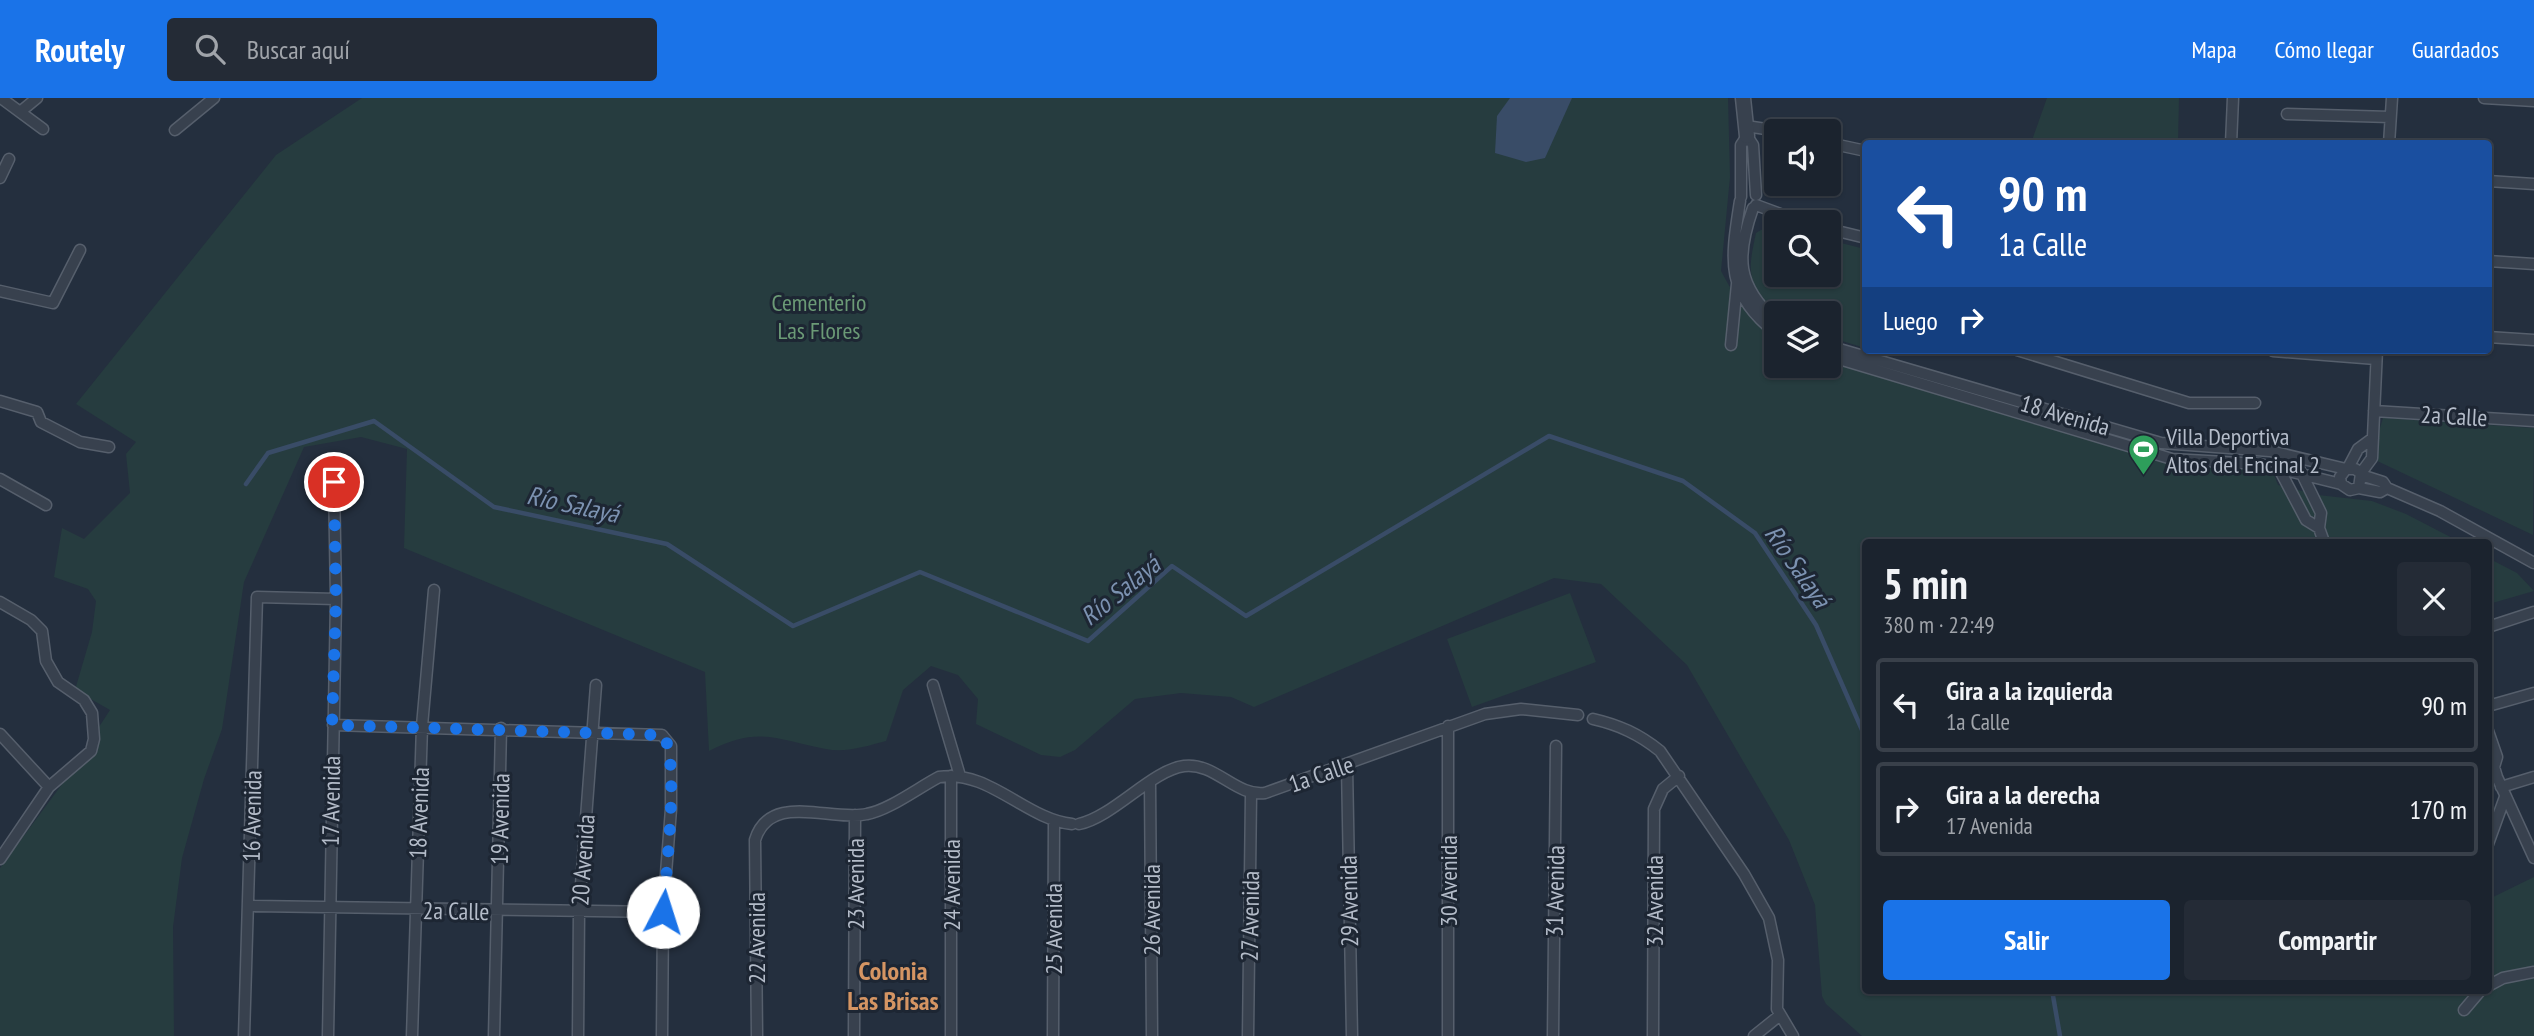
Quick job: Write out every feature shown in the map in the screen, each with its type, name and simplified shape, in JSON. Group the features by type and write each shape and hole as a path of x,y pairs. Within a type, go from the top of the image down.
{"street":[{"path":"1,98 43,129"},
{"path":"20,112 37,98"},
{"path":"176,130 214,98"},
{"path":"1743,98 1746,131 1753,145 1755,203 1745,231 1741,269 1752,294 1764,308"},
{"path":"2231,140 2233,98"},
{"path":"2389,140 2392,98"},
{"path":"2484,98 2534,101"},
{"path":"2287,114 2390,117"},
{"path":"1746,131 1764,131"},
{"path":"1746,131 1741,145 1740,199 1731,256 1737,284 1754,314 1764,323"},
{"path":"1841,146 1862,150"},
{"path":"0,178 9,159"},
{"path":"2492,181 2534,184"},
{"path":"1740,199 1745,208 1755,203 1772,210"},
{"path":"1841,232 1862,237"},
{"path":"0,291 51,304 80,250"},
{"path":"2492,261 2534,264"},
{"path":"1731,345 1737,284"},
{"path":"2492,337 2534,340"},
{"name":"18 Avenida","path":"1841,350 2161,443 2270,451 2347,468 2383,482 2387,488 2440,511 2490,539"},
{"path":"2030,354 2189,403 2255,403"},
{"path":"2359,488 2361,474 2372,458 2377,354"},
{"name":"18 Avenida","path":"1841,360 2172,459 2237,461 2277,466 2341,484 2350,490 2359,488 2380,492 2387,488"},
{"path":"0,401 37,412 45,426 73,439 108,447"},
{"name":"2a Calle","path":"2374,411 2534,421"},
{"path":"2341,484 2340,477 2358,449 2373,438"},
{"path":"2270,451 2306,520 2319,528"},
{"path":"2290,454 2321,513 2319,528 2323,539"},
{"path":"0,479 46,505"},
{"name":"17 Avenida","path":"328,1036 336,599 334,482"},
{"name":"18 Avenida","path":"2492,540 2534,564"},
{"name":"18 Avenida","path":"412,1036 422,726 434,590"},
{"name":"16 Avenida","path":"244,1036 250,906 257,597 336,599"},
{"path":"0,602 31,620 42,631 46,661 58,682 84,700 94,725 91,751 49,787 0,859"},
{"path":"2492,626 2534,612"},
{"name":"20 Avenida","path":"578,1036 579,911 596,685"},
{"name":"24 Avenida","path":"933,685 955,776 951,1036"},
{"path":"2492,705 2534,693"},
{"name":"1a Calle","path":"1251,795 1347,766 1448,726 1485,715 1521,709 1578,715"},
{"path":"1593,719 1619,725 1644,738 1660,751 1679,776 1769,918 1778,960 1776,1002 1779,1016 1793,1036"},
{"path":"332,725 501,728 662,735 670,746 671,809 663,912 662,1036"},
{"name":"30 Avenida","path":"1448,726 1448,1036"},
{"name":"19 Avenida","path":"494,1036 501,728"},
{"path":"0,734 49,787"},
{"path":"2492,743 2497,757 2492,811"},
{"name":"31 Avenida","path":"1553,1036 1556,746"},
{"path":"855,815 877,812 928,783 955,776 1003,793 1054,822 1076,824 1174,768 1196,765 1221,776 1251,795"},
{"name":"29 Avenida","path":"1347,766 1352,1036"},
{"name":"32 Avenida","path":"1653,1036 1654,809 1663,789 1679,776"},
{"path":"2496,778 2534,777"},
{"path":"2496,778 2534,858"},
{"name":"26 Avenida","path":"1150,784 1152,1036"},
{"name":"27 Avenida","path":"1248,1036 1251,795"},
{"name":"22 Avenida","path":"757,1036 755,840 759,829 779,814 855,815"},
{"name":"23 Avenida","path":"854,1036 855,815"},
{"name":"25 Avenida","path":"1053,1036 1054,822"},
{"name":"2a Calle","path":"250,906 498,912 663,912"},
{"path":"2492,984 2503,978 2534,972"},
{"path":"2464,1010 2478,994"},
{"path":"1754,1036 1779,1016"}],"green space":[{"name":"Cementerio Las Flores","path":"362,98 1728,98 1730,177 1721,271 1738,302 1764,329 1764,378 1841,378 1841,360 2178,464 2272,470 2278,485 2318,495 2372,501 2406,514 2454,539 1862,539 1862,994 2492,994 2492,898 2534,877 2534,1036 1862,1036 1826,1004 1822,996 1815,905 1789,840 1687,665 1601,584 1554,578 1254,707 1231,697 1181,693 1135,699 1075,750 1060,757 1041,755 976,724 978,699 958,675 931,666 903,690 886,741 834,750 781,739 755,737 741,738 709,751 705,672 404,548 407,449 361,437 304,447 244,582 222,729 204,779 182,858 173,927 174,1036 0,1036 0,868 60,787 110,710 75,690 92,632 96,601 88,589 54,577 62,528 84,539 130,493 126,454 136,442 76,404 276,155"},
{"path":"2047,98 2179,98 2178,140 2032,140"},
{"path":"1764,228 1764,287 1841,287 1841,243 1862,248 1862,347 1841,341 1841,301 1766,301 1752,277 1756,233"},
{"path":"2383,418 2534,428 2533,535 2371,458"},
{"path":"2492,560 2517,573 2534,591 2492,603"},
{"path":"1570,593 1596,662 1472,707 1447,639"}],"water":[{"path":"1510,98 1572,98 1545,158 1526,162 1495,153 1497,116"}],"waterway":[{"name":"Río Salayá","path":"246,484 268,453 374,421 494,507 667,544 793,626 920,572 1088,641 1172,566 1246,616 1549,436 1683,481 1755,533 1816,625 1862,730"},
{"name":"Río Salayá","path":"2053,994 2060,1036"}],"place":[{"name":"Villa Deportiva Altos del Encinal 2","path":"2143,477"}],"district":[{"name":"Colonia Las Brisas","path":"893,984"}],"route":[{"path":"334,482 336,599 332,725 501,728 662,735 670,746 671,809 663,912"}]}
